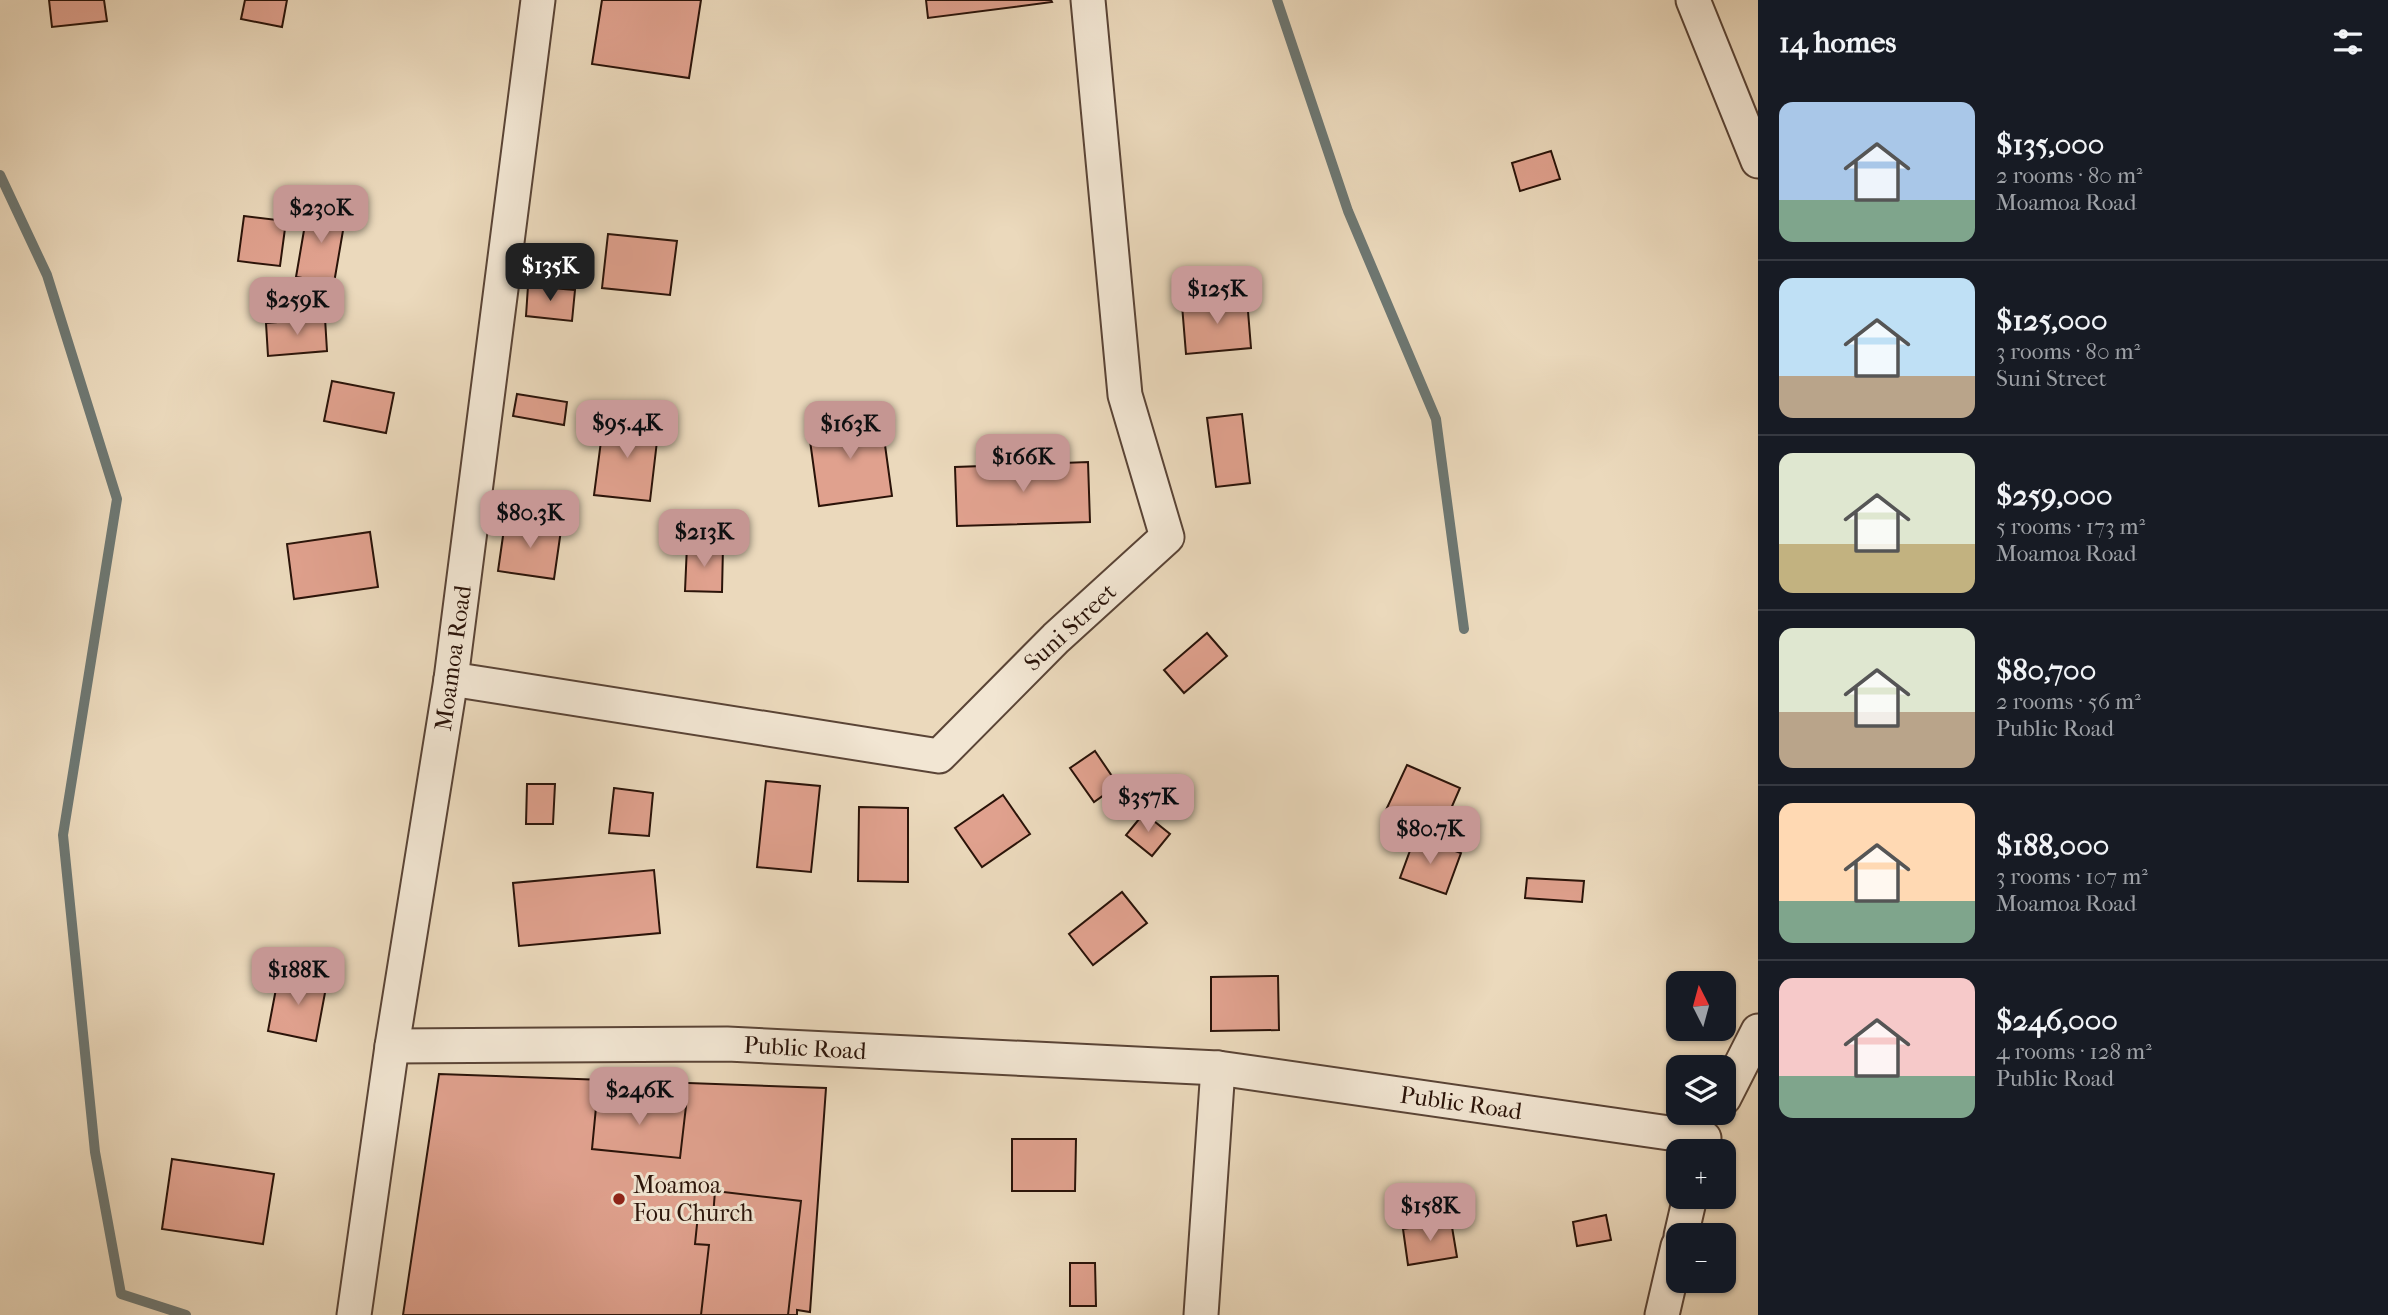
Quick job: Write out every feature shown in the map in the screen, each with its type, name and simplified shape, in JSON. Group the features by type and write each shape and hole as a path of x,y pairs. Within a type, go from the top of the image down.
{"street":[{"name":"Moamoa Road","path":"354,1315 392,1046 451,679 538,0"},
{"name":"Suni Street","path":"451,679 939,756 1056,638 1167,537 1125,395 1088,0"},
{"path":"1693,0 1758,161"},
{"path":"1736,1074 1758,1031"},
{"name":"Public Road","path":"392,1046 727,1044 1218,1069 1707,1134"},
{"path":"1200,1315 1218,1069"},
{"path":"1662,1315 1667,1293"}],"building":[{"path":"49,0 104,0 107,21 52,27"},
{"path":"245,0 287,0 282,27 241,19"},
{"path":"602,0 701,0 689,78 592,64"},
{"path":"926,0 1051,0 1052,2 928,18"},
{"path":"1551,151 1560,179 1520,191 1512,163"},
{"path":"308,207 346,213 334,283 296,277"},
{"path":"244,216 286,221 280,266 238,261"},
{"path":"608,234 677,241 670,295 602,288"},
{"path":"528,286 575,290 572,321 526,316"},
{"path":"1247,299 1251,348 1186,354 1182,305"},
{"path":"325,318 327,351 268,356 266,323"},
{"path":"332,381 394,393 386,433 324,421"},
{"path":"517,394 567,402 564,425 513,416"},
{"path":"1242,414 1250,483 1216,487 1207,418"},
{"path":"881,416 892,496 819,506 808,426"},
{"path":"604,418 659,424 650,501 594,495"},
{"path":"1088,462 1090,522 957,526 955,467"},
{"path":"505,522 561,530 554,579 498,571"},
{"path":"370,532 378,587 294,599 287,544"},
{"path":"687,545 723,546 722,592 685,591"},
{"path":"1207,633 1227,656 1184,693 1164,670"},
{"path":"1095,751 1118,785 1094,802 1070,768"},
{"path":"1407,765 1460,788 1440,834 1386,810"},
{"path":"766,781 820,786 811,872 757,867"},
{"path":"527,784 555,784 553,824 526,824"},
{"path":"614,788 653,793 649,836 609,833"},
{"path":"1003,795 1030,834 982,867 955,828"},
{"path":"859,807 908,808 908,882 858,881"},
{"path":"1144,813 1170,834 1152,856 1126,835"},
{"path":"1415,837 1461,853 1446,894 1400,878"},
{"path":"654,870 660,933 519,946 513,883"},
{"path":"1527,878 1584,881 1582,902 1525,898"},
{"path":"1122,892 1147,923 1093,965 1069,934"},
{"path":"279,973 327,982 316,1041 268,1031"},
{"path":"1278,976 1279,1030 1211,1031 1211,977"},
{"name":"Moamoa Fou Church","path":"439,1074 826,1088 810,1312 797,1310 797,1315 403,1315"},
{"path":"597,1097 686,1106 680,1158 592,1149"},
{"path":"1012,1139 1076,1139 1075,1191 1012,1191"},
{"path":"172,1159 274,1174 263,1244 162,1229"},
{"path":"715,1191 801,1201 788,1315 701,1315 709,1245 695,1244 698,1215 713,1217"},
{"path":"1606,1215 1611,1240 1577,1246 1573,1222"},
{"path":"1451,1221 1457,1257 1408,1265 1403,1229"},
{"path":"1070,1263 1095,1263 1096,1306 1070,1306"}],"waterway":[{"path":"1277,0 1348,211 1436,419 1464,629"},
{"path":"0,175 47,275 117,499 63,835 95,1152 121,1294 186,1315"}],"place":[{"name":"Moamoa Fou Church","path":"619,1199"}]}
